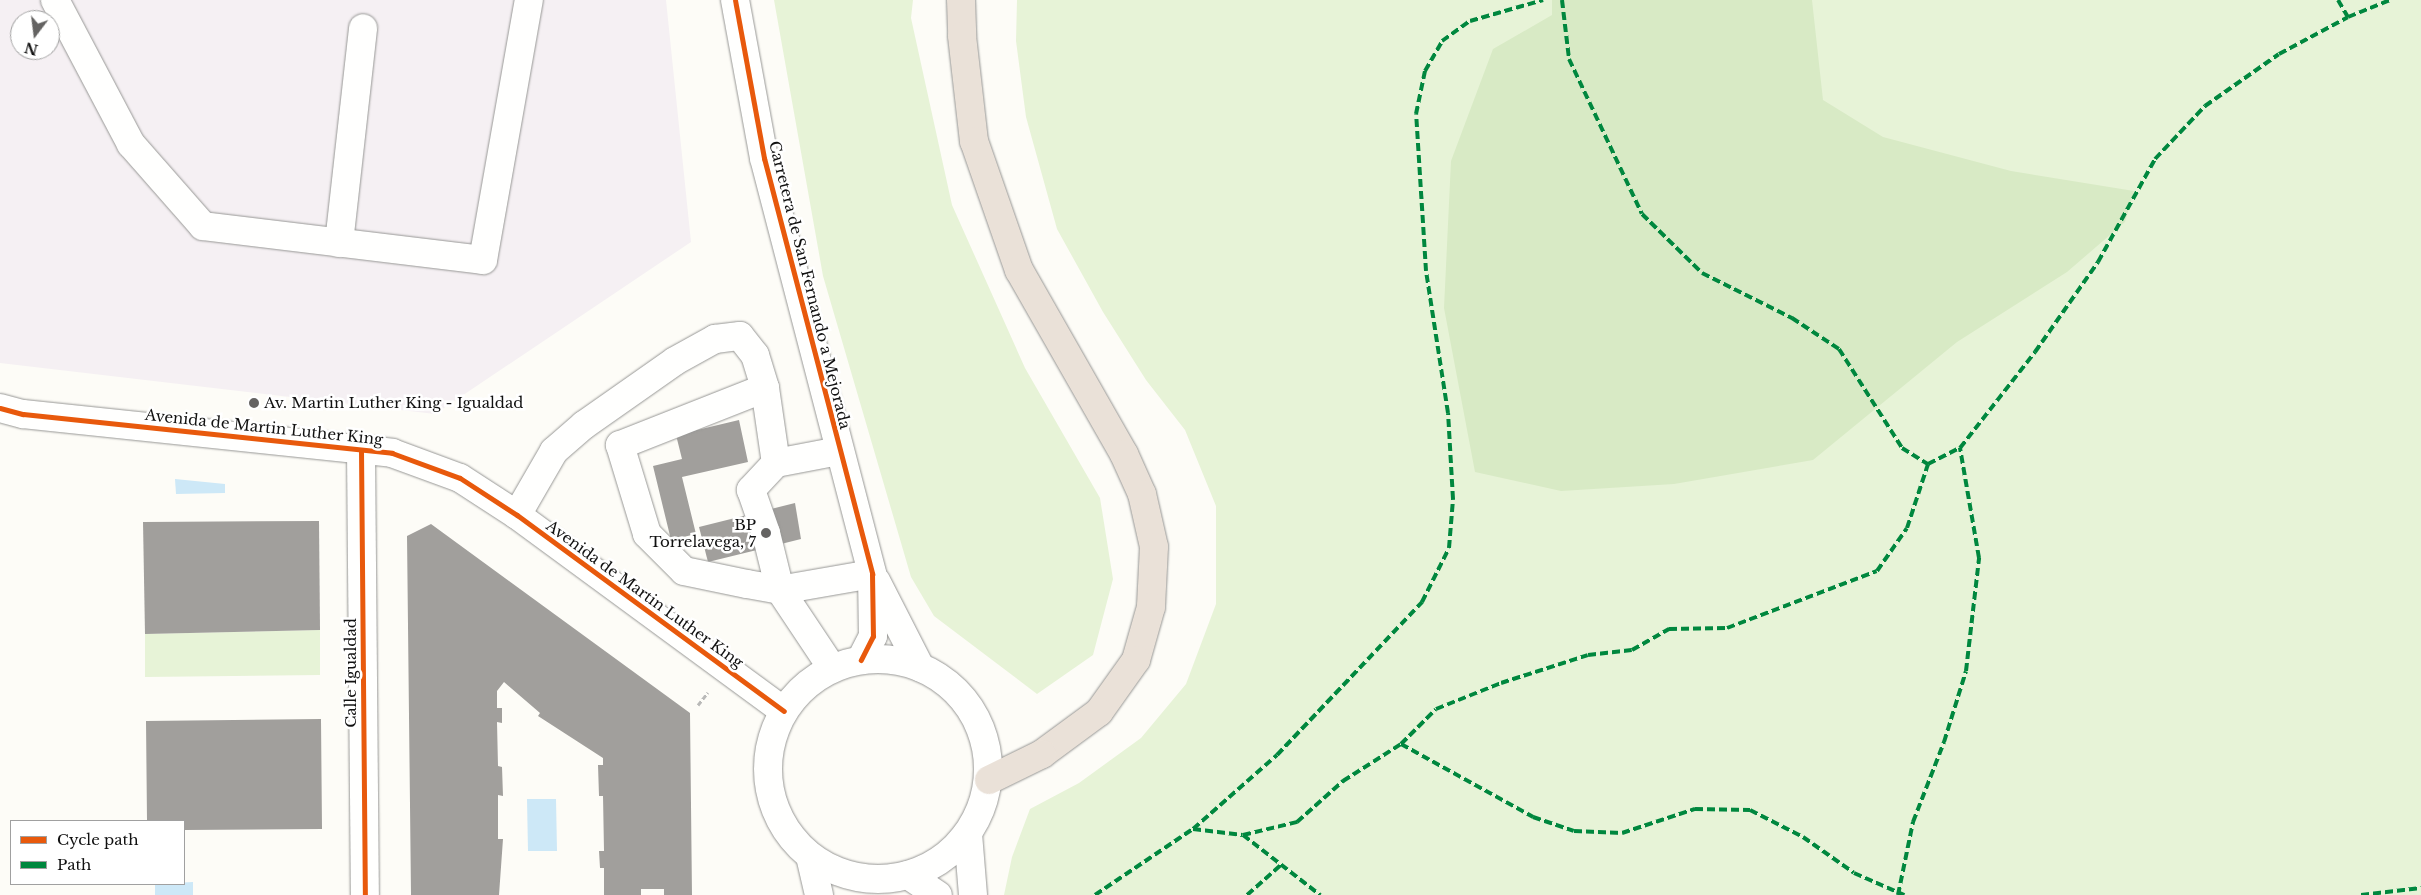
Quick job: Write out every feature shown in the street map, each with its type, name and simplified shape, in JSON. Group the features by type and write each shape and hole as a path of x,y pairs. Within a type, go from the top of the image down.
{"highway":[{"path":"961,0 962,36 974,141 1019,270 1124,454 1142,494 1154,547 1151,607 1136,660 1099,712 1042,754 988,780"}],"street":[{"path":"54,0 131,144 204,226 483,260 529,0"},
{"name":"Carretera de San Fernando a Mejorada","path":"735,0 764,158 872,574"},
{"path":"339,243 363,28"},
{"path":"517,515 554,451 584,425 675,361 715,339 740,336 755,355 764,388 776,463"},
{"path":"764,388 620,445 647,534 684,570 780,590 872,574"},
{"name":"Avenida de Martin Luther King","path":"8,413 392,453 460,478 517,515 784,711"},
{"name":"Calle Igualdad","path":"361,450 365,895"},
{"path":"832,668 780,590 766,533 751,490 776,463 840,451"},
{"path":"872,574 920,667"},
{"path":"862,660 873,636 872,574"},
{"path":"890,883 927,868 950,853 968,834 981,809 988,780 986,741 975,715 945,681 920,667 892,660 862,660 832,668 798,693 784,711 769,751 769,789 783,826 810,856 850,875 938,895"},
{"path":"968,834 973,895"},
{"path":"810,856 819,895"}],"shaded area":[{"path":"0,0 666,0 691,242 435,414 0,363"}],"green space":[{"path":"774,0 913,0 911,18 952,205 1025,368 1100,498 1113,579 1093,655 1037,694 934,616 911,577 823,276"},
{"path":"1017,0 2421,0 2421,895 1004,895 1012,857 1030,809 1079,783 1141,738 1186,684 1216,604 1216,506 1185,430 1146,380 1103,312 1057,229 1026,117 1016,41"},
{"path":"1552,0 1812,0 1823,100 1883,137 2011,171 2134,191 2125,222 2067,272 1957,342 1813,460 1674,484 1561,491 1475,472 1444,308 1451,161 1493,49 1552,15"},
{"path":"320,630 320,675 145,677 145,634"}],"water":[{"path":"175,479 225,484 225,493 176,494"},
{"path":"527,799 556,799 557,851 528,851"},
{"path":"185,882 193,882 193,895 155,895 155,885 185,885"}],"building":[{"path":"739,420 748,462 682,477 696,534 671,540 653,466 682,459 676,435"},
{"path":"795,503 801,539 708,562 699,527"},
{"path":"319,521 320,630 145,634 143,522"},
{"path":"431,524 690,713 692,895 664,895 664,889 641,889 641,895 604,895 604,868 600,868 599,851 604,851 603,796 599,796 598,765 603,765 603,758 538,716 540,713 504,682 497,691 497,708 502,708 502,723 497,722 498,766 502,767 503,796 498,795 498,839 503,839 499,895 411,895 407,536"},
{"path":"321,719 322,829 185,830 185,820 147,820 146,721"}],"marked path":[{"path":"1193,829 1277,755 1422,602 1449,548 1453,499 1448,413 1426,271 1416,114 1425,71 1442,41 1470,21 1543,0"},
{"path":"1562,0 1569,59 1642,214 1702,273 1792,318 1839,349 1902,448 1928,464 1960,448"},
{"path":"2338,0 2348,17"},
{"path":"1898,895 1913,822 1944,742 1966,671 1979,558 1960,448 2035,352 2098,262 2155,159 2205,106 2279,54 2348,17 2390,0"},
{"path":"1095,895 1193,829 1243,835 1297,822 1343,781 1401,744 1436,709 1501,683 1588,655 1632,650 1669,629 1727,628 1877,571 1907,528 1928,464"},
{"path":"1401,744 1533,817 1574,831 1622,833 1695,809 1750,810 1803,837 1854,873 1904,895"},
{"path":"1243,835 1320,895"},
{"path":"1247,895 1282,864"},
{"path":"2361,895 2421,888"}],"cycle path":[{"path":"735,0 764,158 872,574 873,636 861,660"},
{"path":"0,408 23,414 392,453 460,478 517,515 784,711"},
{"path":"361,450 365,895"}],"place":[{"name":"Av. Martin Luther King - Igualdad","path":"254,403"},
{"name":"BP Torrelavega, 7","path":"766,533"}]}
